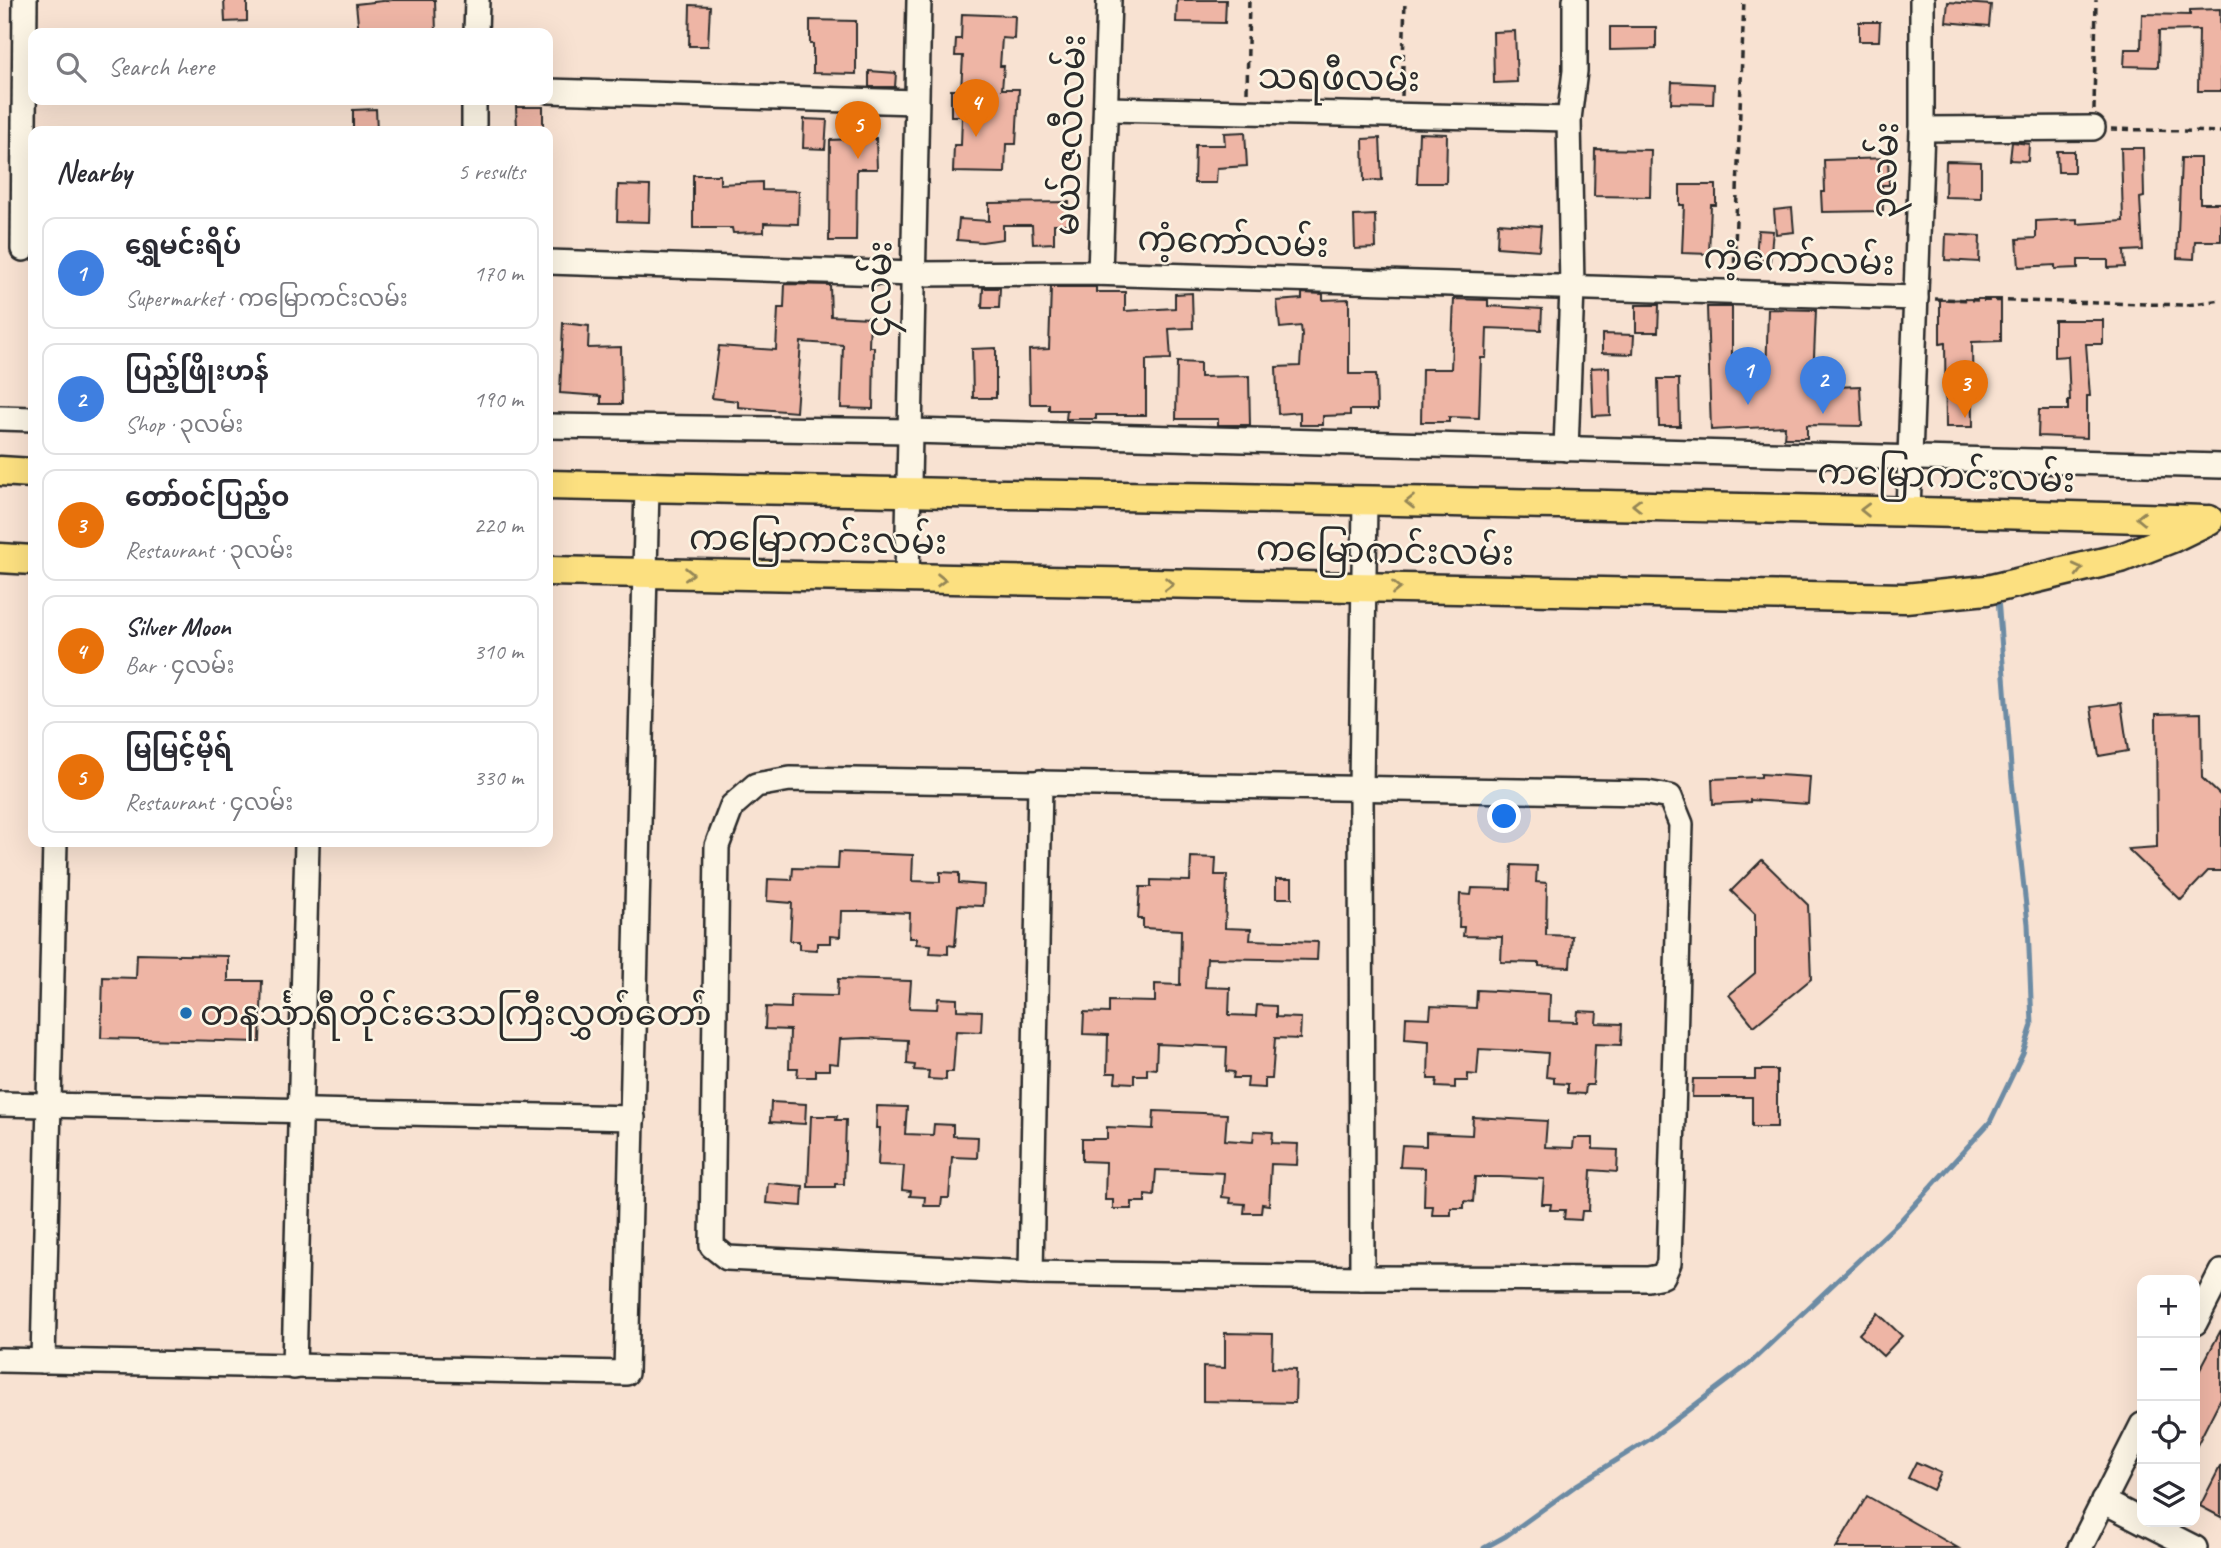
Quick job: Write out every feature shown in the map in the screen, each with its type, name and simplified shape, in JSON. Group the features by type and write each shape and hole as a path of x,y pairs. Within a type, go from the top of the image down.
{"main road":[{"path":"0,471 28,473"},
{"name":"ကမြောကင်းလမ်း","path":"553,485 1552,503 2215,520"},
{"name":"ကမြောကင်းလမ်း","path":"553,571 1906,598 1999,588 2121,558 2215,520"},
{"path":"0,558 28,560"}],"street":[{"path":"19,249 28,82 24,0"},
{"path":"476,28 477,0"},
{"name":"၄လမ်း","path":"907,579 919,0"},
{"name":"မယ်ဇလီလမ်း","path":"1100,273 1109,0"},
{"path":"1566,449 1573,288 1569,119 1575,71 1575,0"},
{"name":"၃လမ်း","path":"1908,511 1922,129 1922,0"},
{"path":"553,91 916,102"},
{"path":"474,105 474,126"},
{"name":"သရဖီလမ်း","path":"1107,109 1569,119"},
{"path":"1922,129 2093,128"},
{"name":"ကံ့ကော်လမ်း","path":"553,262 914,274 1100,273 1916,299"},
{"path":"0,418 28,419"},
{"path":"553,426 911,431 2221,466"},
{"path":"0,1360 626,1373 647,487"},
{"path":"1362,1278 1361,789 1365,501"},
{"path":"790,779 1040,782 1647,793 1670,797 1681,824 1670,1263 1663,1276 1648,1279 1362,1278 1031,1273 727,1258 712,1246 716,846 732,806 756,785 790,779"},
{"path":"1031,1273 1040,782"},
{"path":"43,1361 55,847"},
{"path":"294,1367 307,847"},
{"path":"0,1104 633,1118"},
{"path":"2200,1313 2221,1272"},
{"path":"2080,1548 2137,1435"},
{"path":"2103,1501 2137,1518"},
{"path":"2155,1527 2195,1548"}],"path":[{"path":"1246,111 1249,0"},
{"path":"1402,114 1405,0"},
{"path":"1733,294 1744,0"},
{"path":"2096,0 2093,128 2221,132"},
{"path":"1916,299 2187,305 2221,300"}],"building":[{"path":"224,0 247,0 247,21 225,22"},
{"path":"392,0 435,0 436,28 358,28 356,4"},
{"path":"1177,0 1226,0 1225,23 1176,22"},
{"path":"1948,2 1991,5 1989,26 1946,22"},
{"path":"690,5 710,6 708,46 689,46"},
{"path":"2220,9 2221,91 2198,91 2199,30 2159,31 2158,67 2124,66 2125,49 2141,49 2142,14 2190,15 2190,10"},
{"path":"962,14 1015,16 1014,39 1002,38 1000,66 1004,66 1002,89 1019,89 1016,144 1006,144 1005,173 953,172 954,145 961,145 962,116 951,116 951,90 961,90 963,56 955,56 956,39 961,39"},
{"path":"810,20 856,21 856,74 813,73"},
{"path":"1859,22 1880,22 1879,41 1859,41"},
{"path":"1610,27 1656,27 1656,49 1610,50"},
{"path":"1515,31 1517,82 1494,83 1493,32"},
{"path":"869,71 896,73 895,87 869,87"},
{"path":"1672,82 1714,84 1713,104 1671,103"},
{"path":"516,107 543,107 543,126 517,126"},
{"path":"376,109 377,126 353,126 353,110"},
{"path":"804,119 827,120 825,149 803,148"},
{"path":"1245,132 1247,166 1217,168 1216,183 1194,183 1195,145 1225,145 1224,133"},
{"path":"1419,133 1447,134 1446,183 1417,183"},
{"path":"876,138 877,169 857,169 856,241 829,241 830,140"},
{"path":"1380,138 1382,180 1364,181 1363,139"},
{"path":"2012,142 2029,144 2028,161 2010,160"},
{"path":"2121,148 2143,148 2144,197 2140,198 2143,250 2124,251 2125,267 2108,268 2108,260 2078,260 2078,268 2055,269 2055,265 2019,267 2017,239 2036,238 2036,221 2077,219 2077,224 2123,221"},
{"path":"1595,149 1651,150 1650,197 1594,196"},
{"path":"2057,151 2074,151 2074,172 2058,172"},
{"path":"1888,158 1889,185 1882,185 1883,211 1822,212 1821,192 1825,192 1824,160"},
{"path":"2181,158 2200,158 2200,203 2221,203 2221,241 2195,241 2194,259 2177,258"},
{"path":"1946,161 1981,162 1981,198 1945,197"},
{"path":"693,175 720,175 720,184 762,182 762,190 799,191 798,224 764,223 764,232 733,233 732,228 693,228"},
{"path":"618,185 650,186 649,222 617,221"},
{"path":"1680,185 1716,185 1716,205 1711,205 1709,254 1682,253 1684,205 1680,205"},
{"path":"1069,202 1070,224 1054,224 1054,243 1033,244 1032,225 1003,225 1003,239 982,242 957,240 959,219 989,221 989,203"},
{"path":"1792,208 1794,232 1776,234 1774,210"},
{"path":"1375,215 1376,248 1355,249 1354,216"},
{"path":"1498,223 1541,226 1539,250 1497,247"},
{"path":"1758,230 1773,231 1770,261 1756,260"},
{"path":"1946,234 1980,236 1979,262 1945,260"},
{"path":"785,284 830,285 831,316 870,318 869,347 874,347 873,409 841,408 843,345 801,342 796,412 738,407 738,401 712,398 719,346 776,350 778,308 784,308"},
{"path":"1051,287 1096,287 1096,292 1125,292 1125,311 1175,308 1175,294 1192,293 1193,328 1169,329 1171,359 1146,360 1146,415 1096,415 1096,419 1066,419 1067,410 1049,410 1049,404 1030,404 1029,350 1049,349"},
{"path":"983,288 1000,288 999,308 982,308"},
{"path":"1302,293 1323,294 1323,300 1349,299 1349,374 1376,374 1377,410 1350,410 1350,415 1323,416 1323,425 1300,425 1300,412 1278,414 1276,367 1300,366 1302,335 1301,326 1280,328 1277,301 1302,299"},
{"path":"1454,299 1488,300 1488,306 1542,309 1541,330 1487,328 1486,358 1481,358 1479,418 1449,417 1449,422 1421,422 1422,369 1451,369"},
{"path":"2001,299 2001,341 1972,342 1973,427 1946,427 1945,343 1940,344 1940,300"},
{"path":"1636,305 1659,305 1658,332 1636,332"},
{"path":"1707,307 1732,307 1732,379 1766,378 1768,309 1816,310 1813,380 1835,380 1835,387 1860,386 1862,426 1807,425 1807,438 1784,438 1785,426 1711,430"},
{"path":"2054,320 2103,320 2103,344 2086,344 2090,396 2087,396 2087,438 2038,436 2039,410 2068,410 2070,401 2068,356 2054,357"},
{"path":"563,323 589,326 588,348 621,347 622,404 601,404 601,396 560,393"},
{"path":"1602,334 1634,335 1633,354 1602,353"},
{"path":"996,348 996,398 973,398 972,349"},
{"path":"1177,362 1200,363 1200,377 1249,376 1250,425 1218,425 1218,419 1176,419"},
{"path":"1609,367 1610,415 1593,416 1591,368"},
{"path":"1658,379 1679,379 1680,426 1659,426"},
{"path":"2121,703 2128,751 2099,756 2091,707"},
{"path":"2201,713 2202,778 2221,796 2221,871 2208,871 2181,900 2128,849 2157,847 2156,714"},
{"path":"1761,774 1810,777 1808,804 1750,800 1713,804 1712,779 1761,777"},
{"path":"839,852 913,855 912,881 940,882 940,872 959,873 959,883 984,885 983,906 958,905 955,946 948,945 948,954 930,953 931,945 916,944 917,938 909,938 910,913 866,911 841,911 840,937 830,936 830,943 817,943 817,950 799,949 799,941 790,941 792,903 767,901 768,879 792,880 793,868 838,869"},
{"path":"1191,857 1216,858 1215,875 1227,875 1225,928 1251,929 1250,940 1318,942 1317,960 1207,958 1205,987 1230,988 1229,1015 1256,1016 1257,1005 1276,1006 1276,1017 1301,1018 1300,1039 1275,1038 1272,1079 1265,1079 1265,1088 1247,1087 1248,1078 1233,1078 1234,1072 1226,1071 1227,1047 1157,1044 1156,1069 1147,1068 1147,1075 1134,1075 1134,1083 1115,1082 1116,1073 1107,1073 1108,1035 1083,1034 1084,1012 1109,1013 1109,1001 1155,1002 1155,984 1180,985 1181,930 1143,928 1143,919 1138,919 1140,887 1151,887 1151,880 1190,881"},
{"path":"1762,860 1808,905 1811,979 1754,1026 1729,995 1755,973 1755,914 1731,891"},
{"path":"1512,865 1537,866 1536,882 1547,883 1546,935 1572,936 1570,967 1501,962 1502,937 1463,936 1464,927 1459,927 1460,894 1471,895 1472,888 1511,889"},
{"path":"1276,879 1292,879 1292,898 1276,898"},
{"path":"137,954 228,956 228,981 262,981 260,1042 101,1038 103,977 136,978"},
{"path":"838,979 911,981 909,1008 937,1009 938,998 957,999 957,1010 982,1011 981,1032 956,1031 953,1072 946,1072 946,1080 928,1079 929,1071 914,1070 915,1065 907,1064 908,1040 865,1038 840,1039 838,1064 829,1063 829,1070 816,1070 816,1077 797,1077 798,1068 789,1068 790,1030 765,1029 766,1007 791,1008 791,995 837,996"},
{"path":"1477,990 1550,994 1549,1021 1577,1022 1578,1011 1597,1012 1596,1023 1622,1024 1621,1045 1595,1044 1593,1085 1586,1085 1585,1094 1568,1093 1568,1084 1554,1083 1554,1078 1546,1077 1548,1053 1522,1051 1479,1049 1477,1075 1468,1074 1468,1081 1455,1081 1455,1088 1436,1087 1437,1079 1428,1079 1429,1041 1405,1039 1406,1017 1430,1018 1431,1006 1476,1008"},
{"path":"1755,1070 1777,1070 1777,1127 1752,1127 1752,1097 1692,1097 1693,1079 1755,1079"},
{"path":"771,1102 806,1104 805,1124 770,1122"},
{"path":"877,1106 907,1107 905,1134 933,1135 934,1124 953,1125 953,1136 978,1137 977,1158 952,1157 949,1198 942,1198 941,1206 924,1206 925,1197 910,1196 911,1191 902,1190 904,1166 878,1165 880,1128 876,1128"},
{"path":"1154,1111 1227,1114 1225,1140 1253,1142 1254,1131 1273,1132 1272,1143 1298,1144 1297,1165 1271,1164 1269,1205 1262,1204 1261,1213 1244,1213 1245,1204 1230,1203 1231,1198 1222,1197 1224,1173 1156,1170 1154,1196 1145,1195 1145,1202 1132,1202 1132,1209 1113,1209 1113,1200 1105,1200 1106,1162 1082,1161 1082,1139 1107,1139 1107,1127 1153,1129"},
{"path":"811,1116 837,1116 836,1120 846,1120 844,1184 835,1184 835,1187 808,1187"},
{"path":"1473,1117 1547,1121 1545,1147 1573,1148 1574,1138 1593,1138 1593,1149 1618,1150 1617,1172 1591,1170 1589,1211 1582,1211 1581,1220 1564,1219 1565,1210 1550,1210 1551,1204 1542,1204 1544,1179 1500,1177 1475,1177 1473,1202 1464,1201 1464,1208 1451,1208 1451,1215 1432,1215 1433,1206 1424,1206 1425,1168 1400,1167 1402,1145 1426,1146 1426,1133 1472,1135"},
{"path":"768,1183 803,1186 802,1206 766,1203"},
{"path":"1878,1313 1902,1336 1883,1356 1859,1334"},
{"path":"2221,1330 2221,1398 2200,1439 2200,1401 2200,1370"},
{"path":"1225,1333 1273,1334 1272,1368 1296,1369 1295,1403 1203,1401 1203,1367 1225,1368"},
{"path":"1916,1462 1941,1473 1933,1490 1908,1478"},
{"path":"2221,1465 2221,1517 2200,1506"},
{"path":"1867,1496 1958,1548 1836,1548"}],"waterway":[{"path":"1484,1548 1650,1439 1749,1364 1900,1221 1990,1122 2023,1053 2032,1025 2028,924 2012,780 1998,598"}],"place":[{"name":"Silver Moon","path":"976,137"},
{"name":"မြမြင့်မိုရ်","path":"858,159"},
{"name":"ရွှေမင်းရိပ်","path":"1748,405"},
{"name":"ပြည့်ဖြိုးဟန်","path":"1823,414"},
{"name":"တော်ဝင်ပြည့်ဝ","path":"1965,418"},
{"name":"တနင်္သာရီတိုင်းဒေသကြီးလွှတ်တော်","path":"186,1013"}]}
